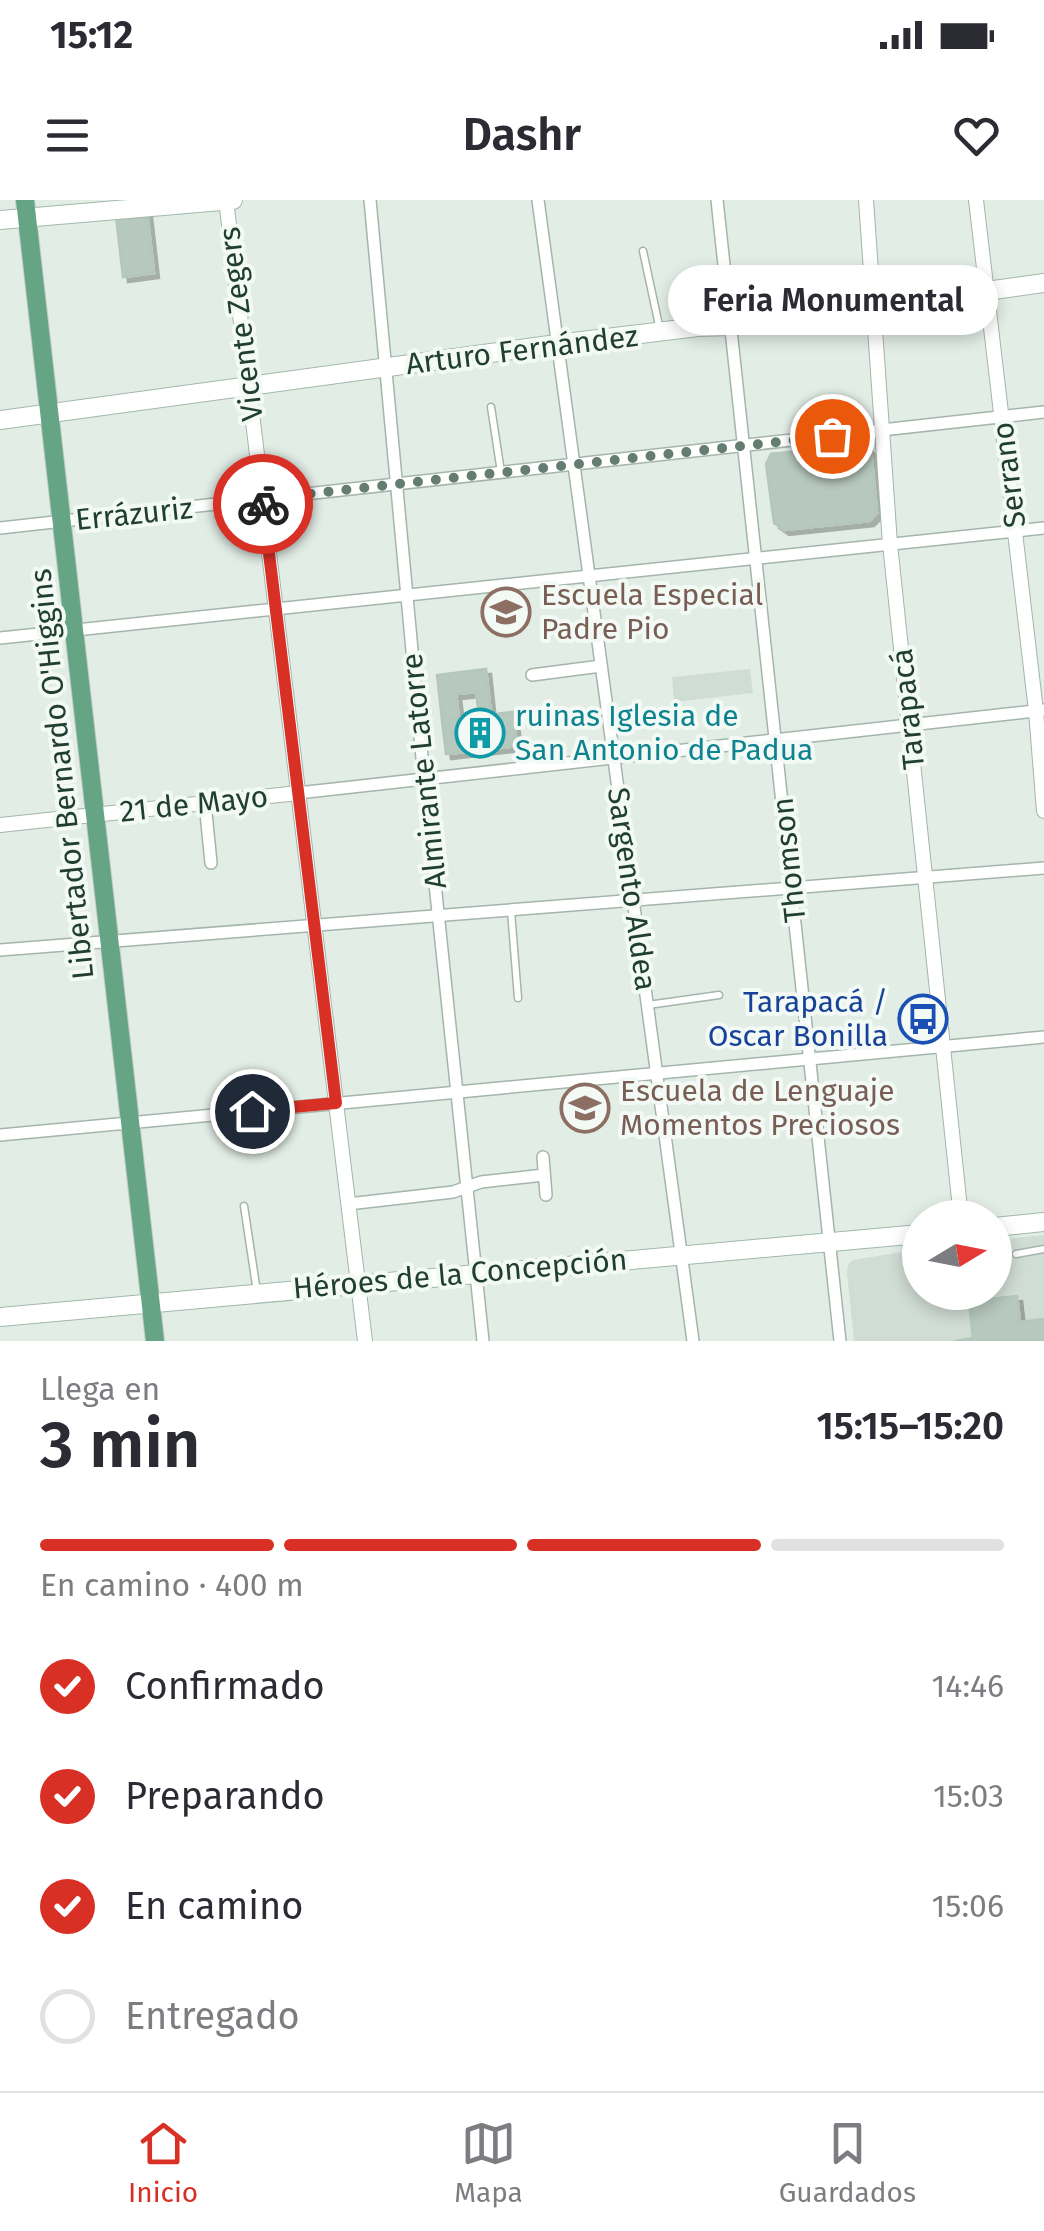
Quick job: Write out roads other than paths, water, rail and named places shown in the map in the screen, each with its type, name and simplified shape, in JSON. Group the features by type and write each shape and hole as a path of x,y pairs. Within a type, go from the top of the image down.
{"main road":[{"path":"0,220 26,209 228,200"},
{"name":"Libertador Bernardo O'Higgins","path":"26,209 155,1341"},
{"name":"Arturo Fernández","path":"0,420 1044,283"},
{"path":"1012,1225 1044,1222"},
{"name":"Héroes de la Concepción","path":"0,1317 902,1236"}],"street":[{"name":"Vicente Zegers","path":"228,200 358,1284 361,1340"},
{"name":"Almirante Latorre","path":"370,200 482,1341"},
{"name":"Sargento Aldea","path":"538,200 694,1341"},
{"name":"Thomson","path":"717,200 840,1341"},
{"name":"Tarapacá","path":"866,200 890,544 960,1200"},
{"name":"Serrano","path":"976,200 1040,711 1044,811"},
{"name":"Errázuriz","path":"0,528 1044,412"},
{"path":"0,638 1044,528"},
{"path":"532,675 601,666"},
{"name":"21 de Mayo","path":"0,825 1040,711"},
{"path":"205,803 211,863"},
{"path":"0,950 1044,868"},
{"path":"0,1134 1044,1037"},
{"path":"543,1157 546,1195"},
{"path":"348,1204 452,1192 544,1174"}],"lane":[{"path":"643,251 660,332"},
{"path":"491,406 501,473"},
{"path":"510,910 518,998"},
{"path":"648,1005 719,995"},
{"path":"244,1206 257,1293"},
{"path":"1016,1254 1044,1249"}],"place":[{"name":"Feria Monumental","path":"832,436"},
{"name":"Escuela Especial Padre Pio","path":"506,612"},
{"name":"ruinas Iglesia de San Antonio de Padua","path":"480,733"},
{"name":"Tarapacá / Oscar Bonilla","path":"923,1019"},
{"name":"Escuela de Lenguaje Momentos Preciosos","path":"585,1108"}]}
